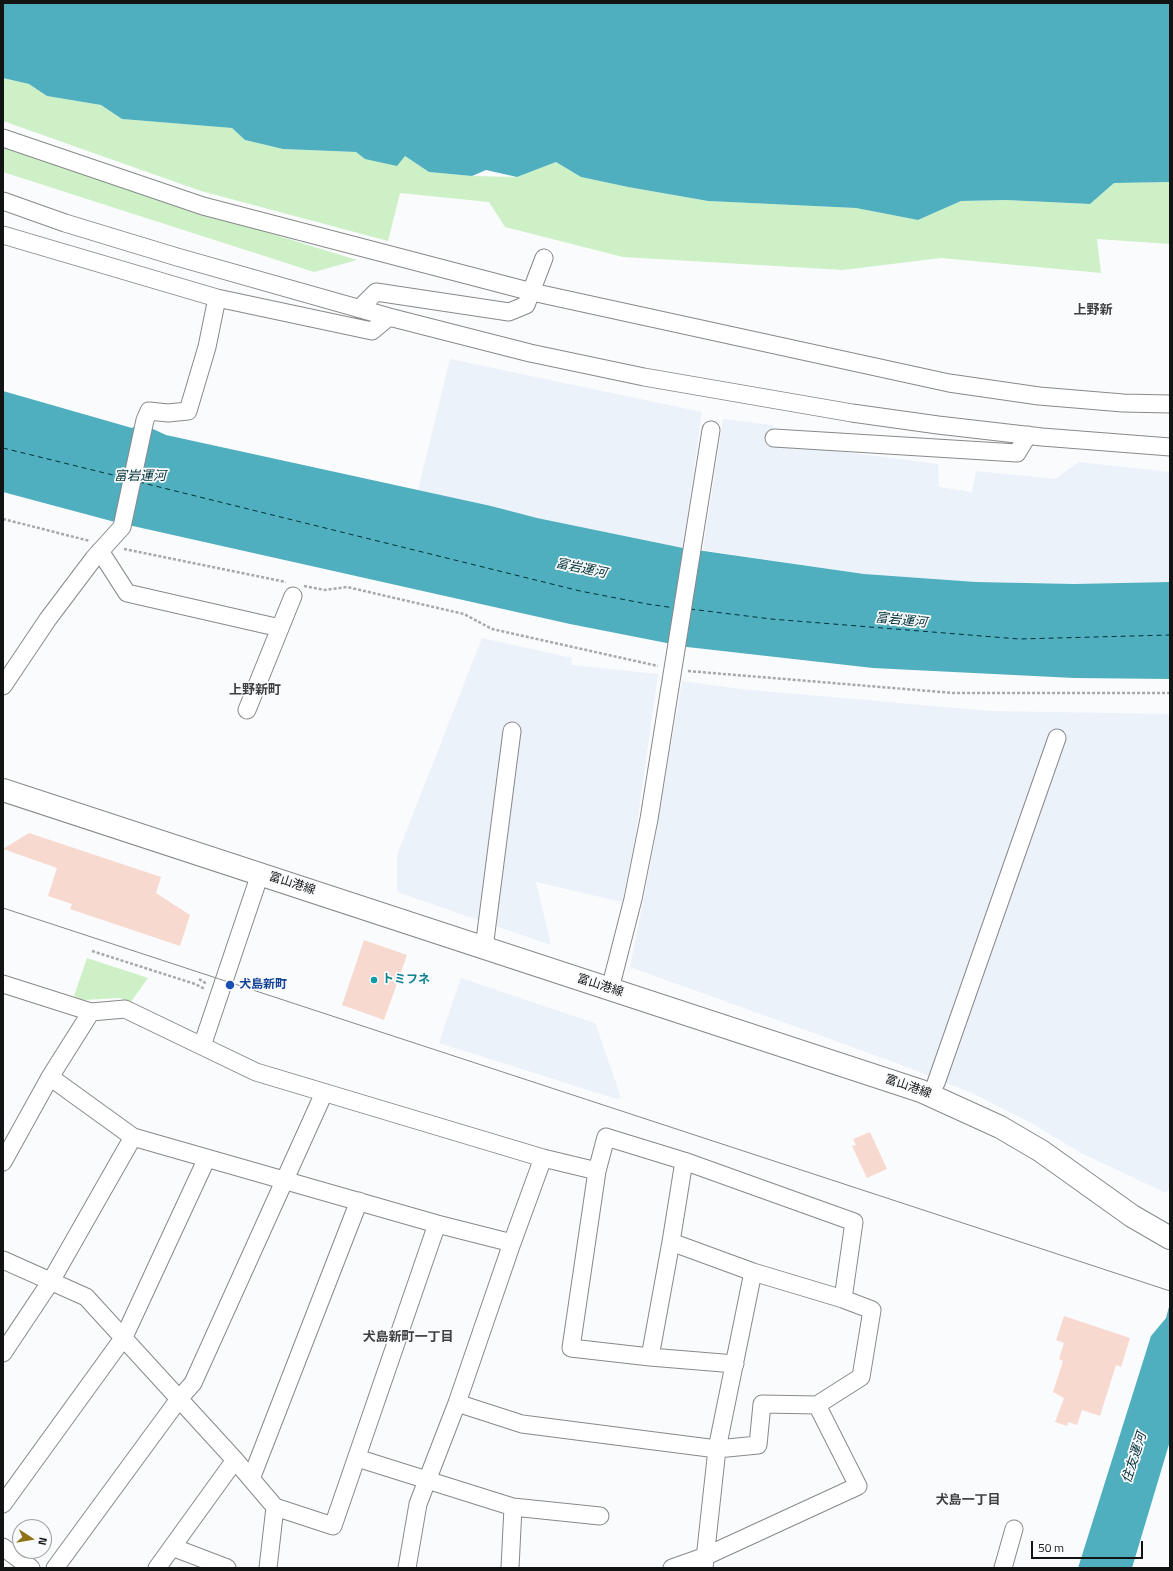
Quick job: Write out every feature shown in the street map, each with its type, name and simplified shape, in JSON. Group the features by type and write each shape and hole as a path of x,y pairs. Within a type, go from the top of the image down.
{"main road":[{"name":"富山港線","path":"3,790 921,1091 1000,1126 1041,1151 1132,1216 1170,1238"}],"street":[{"path":"3,138 203,206 532,292 949,383 1039,396 1123,403 1170,404"},
{"path":"3,201 177,257 359,309 530,353 644,377 852,413 1028,435 1170,447"},
{"path":"3,235 217,298 372,331 389,317"},
{"path":"359,309 376,292 509,312 526,305 544,258"},
{"path":"3,686 48,619 103,548 122,527 145,420 149,411 168,413 188,411 207,347 217,298"},
{"path":"610,989 633,899 649,819 711,430"},
{"path":"774,438 1017,454 1028,435"},
{"path":"103,548 127,593 280,628"},
{"path":"247,710 280,628 294,588"},
{"path":"484,948 512,731"},
{"path":"936,1083 1057,738"},
{"path":"202,1046 260,874"},
{"path":"5,989 91,1012 125,1009 256,1072 543,1158 597,1171"},
{"path":"3,1162 50,1077 91,1012"},
{"path":"50,1077 133,1137 436,1224 512,1244"},
{"path":"55,1568 179,1399 193,1383 324,1093"},
{"path":"3,1353 51,1281 133,1137"},
{"path":"735,1364 650,1358 571,1348 597,1171 606,1137 684,1161 854,1222 843,1299"},
{"path":"3,1504 124,1337 207,1158"},
{"path":"407,1568 418,1504 429,1480 457,1403 543,1158"},
{"path":"650,1358 684,1161"},
{"path":"251,1480 359,1201"},
{"path":"3,1260 86,1297 124,1337 275,1507 333,1526 436,1224"},
{"path":"457,1403 522,1424 717,1449 758,1445 762,1404 817,1405 861,1377 872,1310 843,1299 753,1272 671,1242"},
{"path":"705,1562 717,1449 753,1272"},
{"path":"672,1568 705,1562 858,1486 817,1405"},
{"path":"357,1458 513,1507 600,1516"},
{"path":"157,1568 234,1460"},
{"path":"268,1568 275,1507"},
{"path":"510,1568 513,1507"},
{"path":"1003,1568 1014,1529"},
{"path":"3,1547 31,1568"},
{"path":"172,1547 227,1568"}],"path":[{"path":"3,519 103,548 294,588 325,590 347,587 464,614 492,628 673,670 953,693 1170,693"},
{"path":"92,951 195,984 219,996"}],"shaded area":[{"path":"450,359 702,412 683,548 537,518 418,490"},
{"path":"723,419 773,425 774,443 938,464 939,487 972,492 976,471 1055,479 1079,462 1170,472 1170,582 1074,584 976,582 864,574 703,550"},
{"path":"482,638 572,658 571,665 658,674 634,846 622,902 536,882 551,945 397,892 397,855"},
{"path":"682,681 740,689 990,711 1170,714 1170,1186 1166,1193 1081,1153 1033,1124 972,1093 894,1062 630,967 652,856"},
{"path":"461,978 595,1023 621,1097 617,1099 439,1043"}],"green space":[{"path":"3,78 29,84 47,96 101,105 122,119 232,128 245,140 283,149 356,152 365,159 405,156 429,172 472,176 517,177 556,162 581,177 708,201 856,208 918,220 961,201 1006,200 1090,204 1114,183 1170,182 1170,244 1097,239 1101,273 941,258 843,270 623,257 505,227 489,202 400,193 388,241 201,191 3,121"},
{"path":"3,146 233,222 357,260 314,272 3,172"},
{"path":"87,958 148,978 130,1003 120,998 83,1000 74,996"}],"water":[{"path":"3,3 1170,3 1170,182 1114,183 1090,204 1006,200 961,201 918,220 856,208 708,201 581,177 556,162 517,177 486,170 472,176 429,172 405,156 397,166 365,159 356,152 283,149 245,140 232,128 122,119 101,105 47,96 29,84 3,78"},
{"name":"富岩運河","path":"3,391 132,428 140,423 166,435 491,506 537,518 683,548 864,574 976,582 1074,584 1170,582 1170,679 1074,678 873,668 687,647 570,624 115,522 3,492"},
{"name":"住友運河","path":"1170,1303 1170,1441 1132,1568 1078,1568 1151,1336 1166,1318"}],"building":[{"path":"29,833 161,877 156,893 190,915 180,946 70,909 72,904 48,896 57,868 3,849"},
{"name":"トミフネ","path":"364,940 407,955 384,1020 342,1005"},
{"path":"870,1132 887,1169 867,1178 852,1146 856,1145 853,1139"},
{"path":"1064,1316 1130,1338 1121,1367 1116,1365 1100,1416 1082,1410 1077,1425 1068,1422 1067,1426 1055,1422 1064,1398 1053,1392 1063,1361 1059,1359 1064,1343 1056,1340"}],"ferry route":[{"path":"3,448 125,478"},
{"path":"139,482 580,591 675,608"},
{"path":"690,609 771,619 1019,639 1170,635"}],"tram line":[{"path":"3,908 1170,1291"}],"place":[{"name":"トミフネ","path":"374,980"},
{"name":"犬島新町","path":"230,985"}],"district":[{"name":"上野新","path":"1093,311"},
{"name":"上野新町","path":"255,691"},
{"name":"犬島新町一丁目","path":"408,1338"},
{"name":"犬島一丁目","path":"968,1501"}]}
